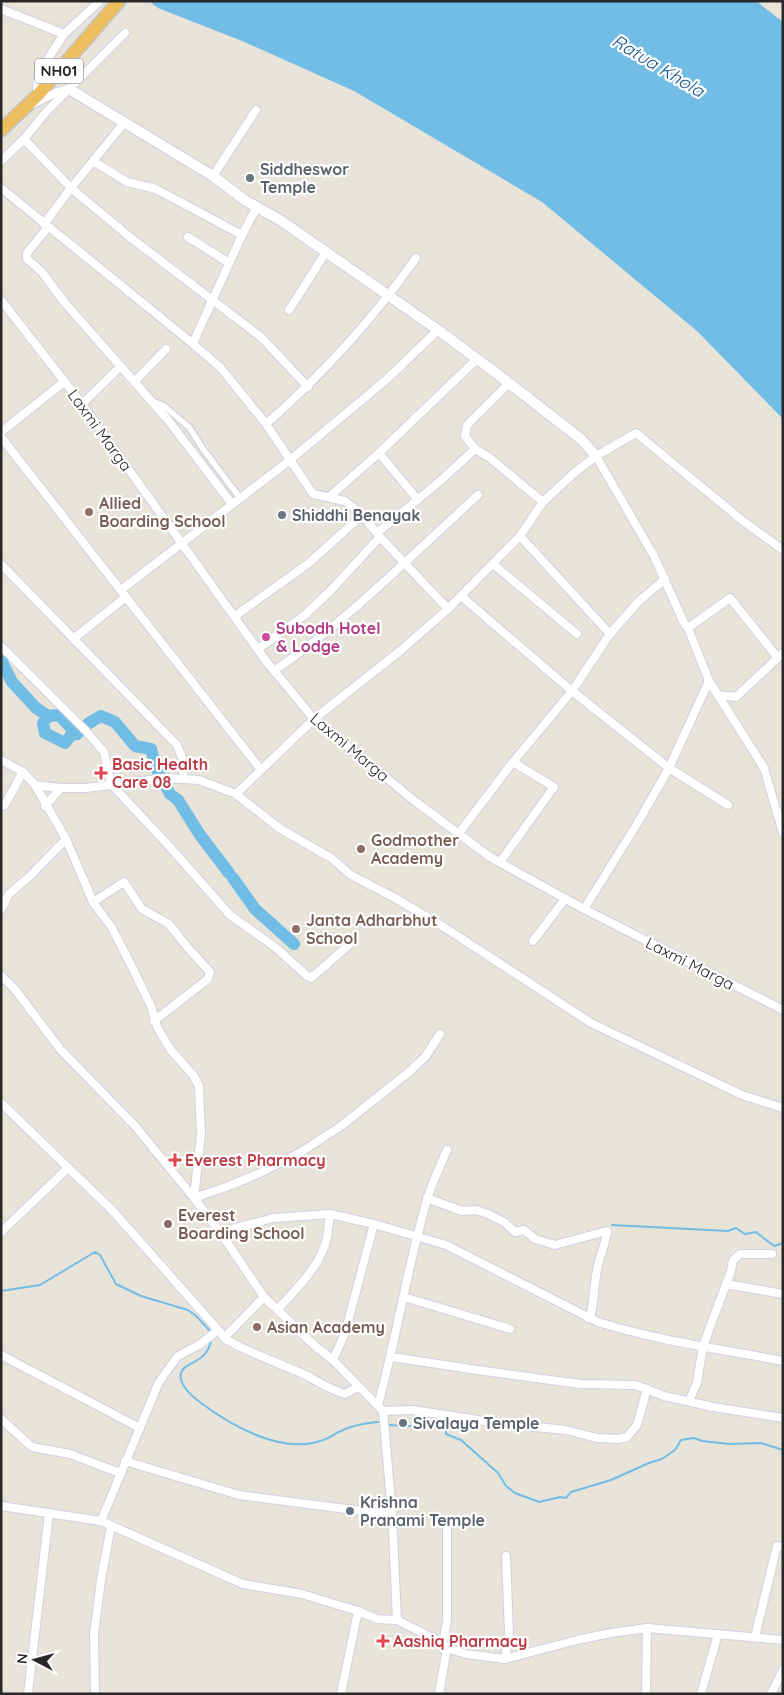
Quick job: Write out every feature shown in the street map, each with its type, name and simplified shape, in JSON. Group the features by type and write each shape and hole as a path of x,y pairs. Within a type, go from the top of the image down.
{"highway":[{"name":"NH01","path":"1,130 37,96 115,5"}],"street":[{"path":"37,96 38,74 64,34 100,1"},
{"path":"1,9 64,34"},
{"path":"1,161 24,139 47,111 125,33"},
{"path":"18,112 57,92 69,89 214,176 257,207 280,220 438,330 581,438 596,456 654,556 688,628 709,681 764,768 783,833"},
{"path":"214,176 256,110"},
{"path":"124,123 71,188 27,253 27,259 42,272 65,303 191,448 232,504"},
{"path":"24,139 71,188 131,238 261,337 308,387"},
{"path":"93,161 127,182 156,189 242,236"},
{"path":"1,188 220,367 266,424 313,494 345,501 362,515 378,536 448,609"},
{"path":"193,343 229,262 257,207"},
{"path":"188,237 229,262"},
{"path":"289,310 326,252"},
{"path":"266,424 308,387 390,296 416,258"},
{"name":"Laxmi Marga","path":"1,300 82,404 274,671 314,719 416,802 500,862 584,909 783,1010"},
{"path":"73,639 181,543 290,460 386,380 438,330"},
{"path":"134,381 166,349"},
{"path":"329,497 477,359"},
{"path":"82,404 120,367"},
{"path":"1,432 64,382"},
{"path":"509,384 467,425 465,436 475,449 490,458 542,502"},
{"path":"151,401 164,406 189,427 240,498"},
{"path":"236,794 314,719 400,651 448,609 520,536 542,502 574,473 596,456 636,433 743,521 783,550"},
{"path":"1,437 261,770"},
{"path":"258,649 305,615 332,589 378,536 475,449"},
{"path":"379,452 418,500"},
{"path":"274,671 310,646 404,563 478,494"},
{"path":"235,616 309,563 362,515"},
{"path":"520,536 610,634"},
{"path":"1,564 177,745 184,763 183,779"},
{"path":"493,564 577,634"},
{"path":"459,833 513,762 572,691 610,634 638,602 665,579"},
{"path":"461,596 572,691 668,768 728,805"},
{"path":"688,628 730,598 781,656 736,697 718,695"},
{"path":"1,646 104,752 111,784 230,915 275,947 311,978 350,944"},
{"path":"584,909 668,768 709,681"},
{"path":"1,760 23,772 35,785 45,806 66,838 93,902 112,928 150,1006 154,1021 170,1049 193,1075 198,1086 201,1134 194,1198"},
{"path":"500,862 554,787 513,762"},
{"path":"1,806 4,806 23,772"},
{"path":"35,785 86,788 162,778 199,780 236,794 279,828 331,858 351,875 395,898 447,929 591,1023 742,1095 783,1108"},
{"path":"45,806 61,788"},
{"path":"1,909 5,892 29,876 66,838"},
{"path":"93,902 124,882 142,909 169,924 210,972 208,979 154,1021"},
{"path":"533,941 565,899"},
{"path":"1,976 14,988 60,1049 136,1127 220,1232 264,1297 315,1346 333,1360 381,1408 413,1410 497,1423 566,1430 597,1438 619,1439 627,1437 637,1425 647,1389"},
{"path":"194,1198 260,1173 301,1152 341,1126 409,1072 425,1057 440,1034"},
{"path":"1,1103 112,1210 224,1338 249,1352 301,1373 330,1390 345,1394 358,1387"},
{"path":"397,1620 392,1513 381,1408 417,1236 428,1198 447,1150"},
{"path":"1,1232 68,1168"},
{"path":"428,1198 462,1211 476,1210 488,1214 504,1222 516,1232 524,1230 535,1239 555,1245 607,1231 606,1241 597,1269 591,1314 588,1318"},
{"path":"220,1232 273,1218 330,1214 374,1224 455,1249 588,1318 624,1330 783,1361"},
{"path":"278,1310 308,1276 319,1259 327,1239 330,1214"},
{"path":"333,1360 346,1333 374,1224"},
{"path":"689,1401 697,1383 703,1346 731,1271 733,1260 740,1254 772,1254"},
{"path":"726,1284 783,1294"},
{"path":"224,1338 264,1297"},
{"path":"404,1297 510,1329"},
{"path":"101,1521 159,1382 178,1356 200,1345 218,1330"},
{"path":"1,1355 140,1428"},
{"path":"391,1357 580,1384 636,1385 664,1396 729,1410 783,1418"},
{"path":"1,1419 32,1447 70,1454 120,1473"},
{"path":"126,1461 239,1495 392,1513"},
{"path":"1,1506 101,1521 242,1584 302,1594 358,1611 377,1620 397,1620 445,1646 466,1654 505,1659 577,1640 647,1628 783,1640"},
{"path":"28,1694 48,1513"},
{"path":"439,1694 447,1621 447,1523"},
{"path":"95,1694 94,1634 111,1526"},
{"path":"755,1637 777,1546 783,1547"},
{"path":"505,1659 509,1632 506,1556"},
{"path":"341,1694 358,1611"},
{"path":"646,1694 647,1628"},
{"path":"701,1694 718,1634"},
{"path":"771,1694 783,1670"}],"water":[{"name":"Ratua Khola","path":"149,1 756,1 783,22 783,419 697,331 542,202 354,91 242,41 158,8"}],"waterway":[{"path":"1,660 12,682 36,708 48,716 59,715 77,734 89,723 101,716 115,722 135,746 151,749 157,770 170,794 178,800 200,835 229,873"},
{"path":"48,716 43,723 45,733 65,743 71,735 77,734"},
{"path":"233,878 255,909 294,944"},
{"path":"612,1225 728,1231 736,1228 745,1234 756,1232 774,1246 783,1243"},
{"path":"1,1291 40,1285 95,1252 100,1255 116,1284 141,1296 188,1310 211,1332"},
{"path":"211,1341 205,1354 183,1369 181,1373 182,1381 187,1390 198,1400 213,1412 242,1429 273,1441 305,1444 323,1440 355,1426 378,1422"},
{"path":"389,1425 446,1429 446,1434 461,1440 498,1473 506,1486 515,1493 539,1502 560,1497 566,1498 571,1492 611,1480 662,1459 675,1450 681,1440 694,1438 702,1441 729,1444 761,1443 783,1450"}],"place":[{"name":"Siddheswor Temple","path":"250,178"},
{"name":"Allied Boarding School","path":"89,512"},
{"name":"Shiddhi Benayak","path":"282,515"},
{"name":"Subodh Hotel & Lodge","path":"266,637"},
{"name":"Basic Health Care 08","path":"101,773"},
{"name":"Godmother Academy","path":"361,849"},
{"name":"Janta Adharbhut School","path":"296,929"},
{"name":"Everest Pharmacy","path":"175,1160"},
{"name":"Everest Boarding School","path":"168,1224"},
{"name":"Asian Academy","path":"257,1327"},
{"name":"Sivalaya Temple","path":"403,1423"},
{"name":"Krishna Pranami Temple","path":"350,1511"},
{"name":"Aashiq Pharmacy","path":"383,1641"}]}
